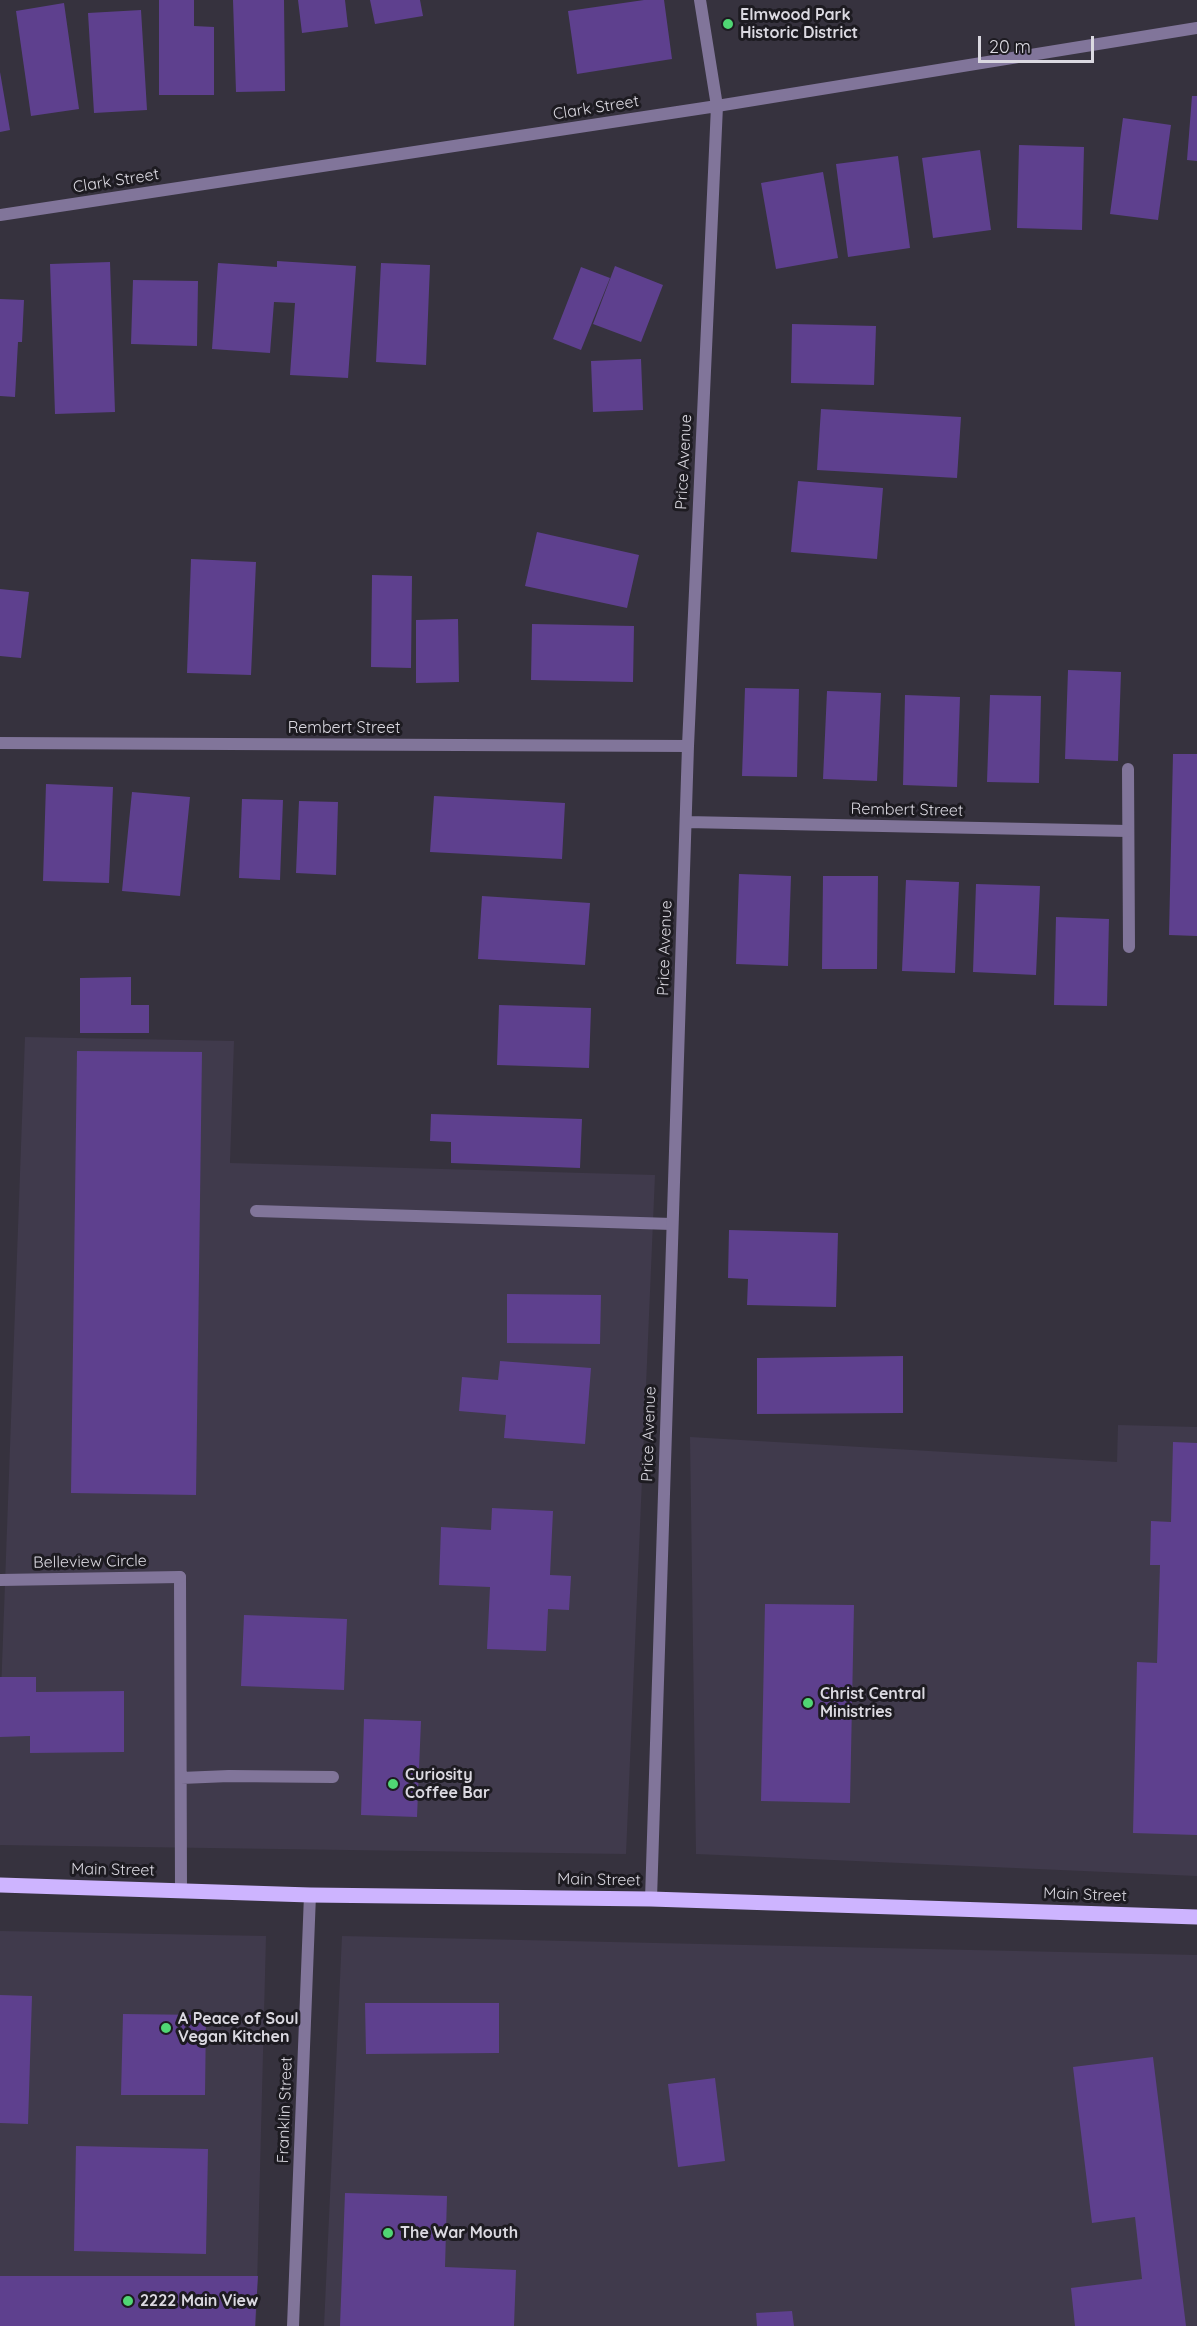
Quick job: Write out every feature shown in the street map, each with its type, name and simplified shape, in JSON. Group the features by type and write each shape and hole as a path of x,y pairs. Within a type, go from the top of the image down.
{"main road":[{"name":"Main Street","path":"0,1885 310,1895 651,1899 1197,1917"}],"street":[{"name":"Price Avenue","path":"651,1899 688,746 717,106 700,0"},
{"name":"Clark Street","path":"0,215 717,106 1197,28"},
{"name":"Rembert Street","path":"0,743 688,746"},
{"path":"1128,769 1129,948"},
{"name":"Rembert Street","path":"686,822 1128,831"},
{"path":"256,1210 672,1224"},
{"name":"Belleview Circle","path":"0,1580 180,1577 181,1778"},
{"path":"181,1890 181,1778 333,1777"},
{"name":"Franklin Street","path":"293,2326 310,1895"}],"shaded area":[{"path":"25,1037 234,1041 230,1163 655,1175 626,1854 0,1845 0,1720"},
{"path":"1118,1425 1197,1427 1197,1876 696,1854 690,1437 1117,1462"},
{"path":"0,1931 266,1936 256,2326 0,2326"},
{"path":"342,1936 1197,1955 1197,2326 324,2326"}],"building":[{"path":"159,0 194,0 194,26 214,27 214,95 159,95"},
{"path":"233,0 284,0 285,91 236,92"},
{"path":"298,0 345,0 348,27 302,33"},
{"path":"370,0 420,0 423,16 375,24"},
{"path":"644,0 664,0 672,59 577,74 568,11"},
{"path":"64,3 79,109 31,116 16,11"},
{"path":"141,10 147,110 94,113 88,13"},
{"path":"0,72 10,130 0,132"},
{"path":"1192,96 1197,96 1197,161 1187,160"},
{"path":"1123,118 1171,125 1158,220 1110,214"},
{"path":"1019,145 1084,147 1082,230 1017,228"},
{"path":"980,150 991,230 933,238 922,158"},
{"path":"898,156 910,248 848,257 836,164"},
{"path":"823,172 838,258 776,269 761,183"},
{"path":"277,261 356,266 348,378 290,375 295,303 274,302 270,353 212,349 218,263 277,267"},
{"path":"110,262 115,412 55,414 50,264"},
{"path":"381,263 430,265 426,365 376,362"},
{"path":"615,266 663,285 641,342 593,324"},
{"path":"581,267 610,278 581,350 553,339"},
{"path":"133,280 198,281 197,346 131,344"},
{"path":"0,299 24,300 22,342 18,342 15,397 0,396"},
{"path":"792,324 876,326 874,385 791,383"},
{"path":"641,359 643,410 593,412 591,361"},
{"path":"821,409 961,417 957,478 817,470"},
{"path":"798,481 883,488 877,559 791,552"},
{"path":"537,532 639,555 627,608 525,586"},
{"path":"191,559 256,562 251,675 187,673"},
{"path":"372,575 412,576 411,668 371,667"},
{"path":"0,589 29,592 21,658 0,656"},
{"path":"458,619 459,682 416,683 416,620"},
{"path":"532,624 634,626 633,682 531,680"},
{"path":"1068,670 1121,672 1118,761 1065,759"},
{"path":"745,688 799,689 797,777 742,776"},
{"path":"827,691 881,693 877,781 823,779"},
{"path":"905,695 960,697 957,787 903,785"},
{"path":"990,695 1041,696 1039,783 987,782"},
{"path":"1173,754 1197,754 1197,936 1169,935"},
{"path":"46,784 113,787 109,883 43,881"},
{"path":"132,792 190,797 180,896 122,891"},
{"path":"434,796 565,803 562,859 430,852"},
{"path":"242,799 283,800 280,880 239,878"},
{"path":"299,801 338,802 336,875 296,873"},
{"path":"739,874 791,876 788,966 736,964"},
{"path":"823,876 878,876 877,969 822,969"},
{"path":"906,880 959,882 955,973 902,971"},
{"path":"976,884 1040,886 1036,975 973,972"},
{"path":"482,896 590,903 585,965 478,959"},
{"path":"1056,917 1109,919 1107,1006 1054,1005"},
{"path":"131,977 131,1005 149,1005 149,1033 80,1033 80,978"},
{"path":"499,1005 591,1008 589,1068 497,1065"},
{"path":"77,1051 202,1052 196,1495 71,1493"},
{"path":"431,1114 582,1119 580,1168 451,1163 451,1142 430,1141"},
{"path":"729,1230 838,1233 836,1307 747,1305 748,1279 728,1278"},
{"path":"507,1294 601,1295 600,1344 507,1343"},
{"path":"903,1356 903,1413 757,1414 757,1358"},
{"path":"500,1361 591,1368 585,1444 504,1438 506,1415 459,1411 462,1377 498,1380"},
{"path":"1173,1442 1197,1443 1197,1835 1133,1833 1137,1662 1157,1663 1160,1565 1150,1565 1151,1521 1171,1522"},
{"path":"492,1508 553,1511 550,1575 571,1576 569,1610 548,1609 546,1651 487,1649 490,1587 439,1585 441,1527 491,1530"},
{"name":"Christ Central Ministries","path":"765,1604 854,1605 850,1803 761,1801"},
{"path":"244,1615 347,1619 344,1690 241,1686"},
{"path":"0,1677 36,1677 36,1692 124,1691 124,1752 30,1753 30,1736 0,1737"},
{"path":"364,1719 421,1721 417,1817 361,1815"},
{"path":"0,1995 32,1996 28,2124 0,2123"},
{"path":"365,2003 499,2003 499,2053 366,2054"},
{"path":"123,2014 206,2015 205,2095 121,2095"},
{"path":"1153,2057 1186,2326 1075,2326 1071,2288 1142,2279 1135,2217 1092,2223 1073,2067"},
{"path":"715,2078 725,2161 678,2167 668,2084"},
{"path":"76,2146 208,2149 206,2254 74,2251"},
{"path":"345,2193 447,2196 445,2267 516,2270 514,2326 340,2326"},
{"name":"2222 Main View","path":"0,2276 258,2276 255,2326 0,2326"},
{"path":"792,2311 794,2326 757,2326 756,2313"}],"place":[{"name":"Elmwood Park Historic District","path":"728,24"},
{"name":"Christ Central Ministries","path":"808,1703"},
{"name":"Curiosity Coffee Bar","path":"393,1784"},
{"name":"A Peace of Soul Vegan Kitchen","path":"166,2028"},
{"name":"The War Mouth","path":"388,2233"},
{"name":"2222 Main View","path":"128,2301"}]}
